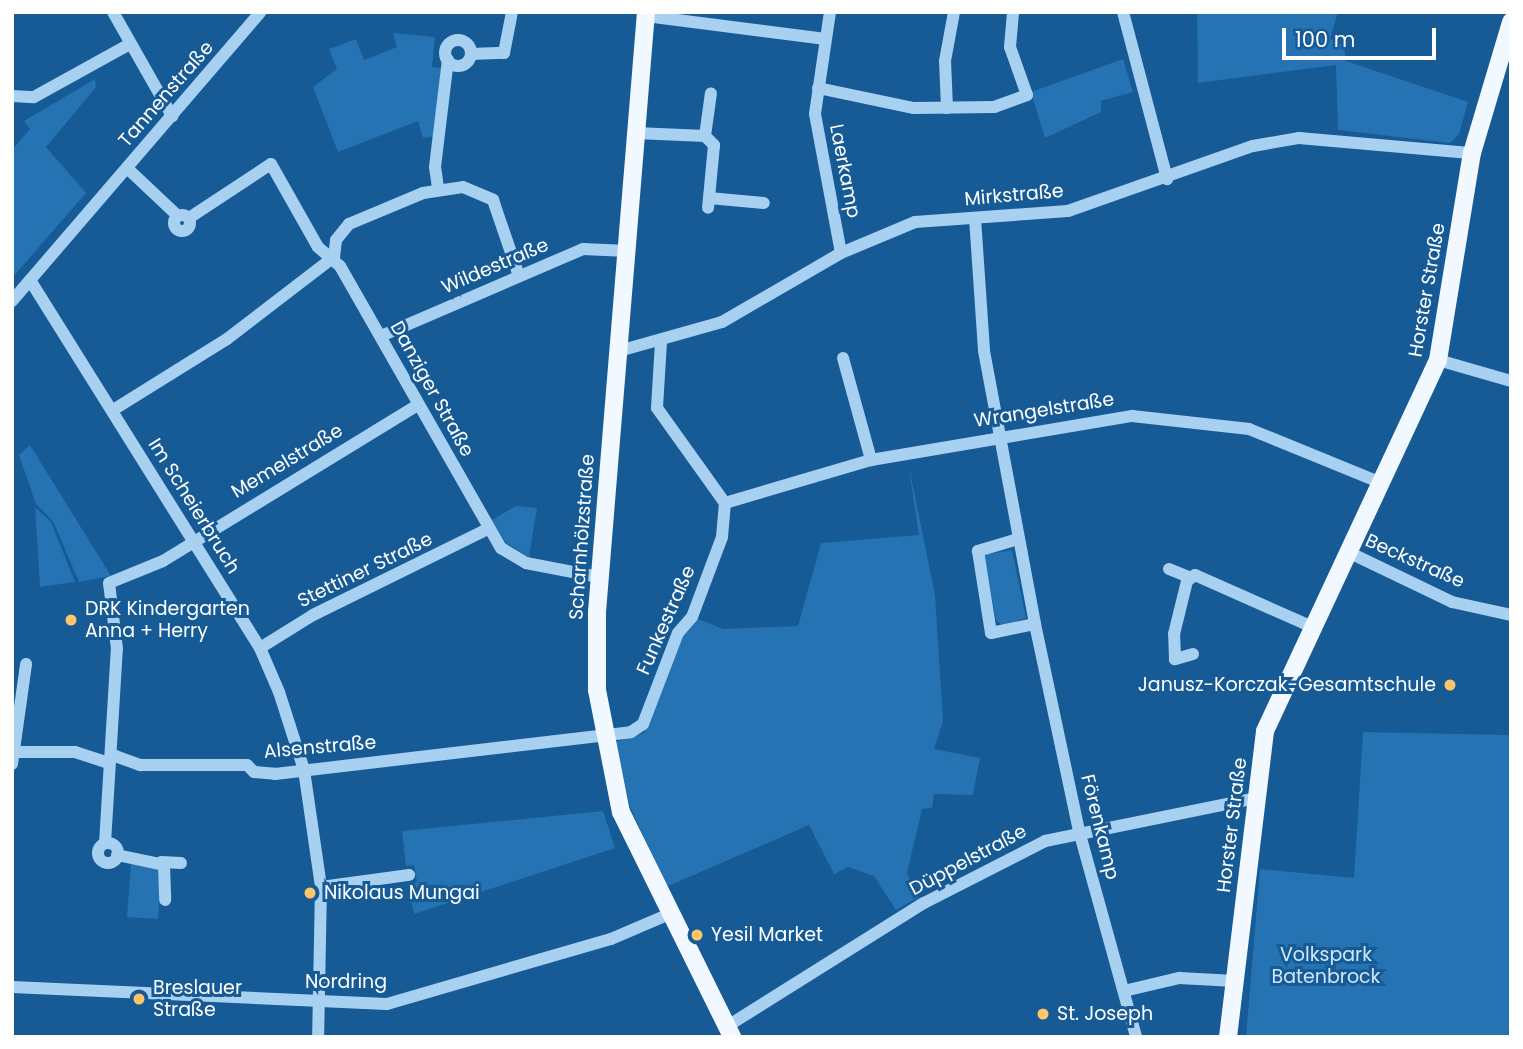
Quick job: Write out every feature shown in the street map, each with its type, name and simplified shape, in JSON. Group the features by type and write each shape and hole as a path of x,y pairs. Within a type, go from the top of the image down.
{"main road":[{"name":"Scharnhölzstraße","path":"646,14 599,577 602,736 621,812 667,915 729,1032"},
{"name":"Horster Straße","path":"1228,1037 1256,798 1272,710 1438,360 1472,153 1511,22"}],"street":[{"path":"113,12 172,116"},
{"name":"Tannenstraße","path":"12,301 261,12"},
{"path":"448,60 461,65 471,54 504,54 512,12"},
{"name":"Laerkamp","path":"831,12 815,114 841,253"},
{"path":"947,108 945,61 954,12"},
{"path":"818,88 914,108 994,107 1027,96 1010,47 1013,12"},
{"path":"1123,12 1167,179"},
{"path":"646,14 826,39"},
{"path":"439,188 435,167 448,60 447,46 455,40 465,41 471,54"},
{"path":"12,96 34,97 131,44"},
{"path":"705,136 711,93"},
{"path":"636,133 705,136 714,145 709,203 764,203"},
{"name":"Mirkstraße","path":"619,351 661,342 754,307 841,253 896,227 1068,211 1167,179 1252,146 1299,138 1472,153"},
{"name":"Tannenstraße","path":"127,168 183,217 271,164"},
{"name":"Danziger Straße","path":"271,164 318,247 334,257 488,529 517,560 599,577"},
{"path":"113,410 227,338 334,257 336,240 349,224 439,188 472,188 493,200 519,276"},
{"name":"Förenkamp","path":"975,218 998,435 1018,539 1079,831 1136,1037"},
{"name":"Wildestraße","path":"381,337 583,248 627,251"},
{"name":"Im Scheierbruch","path":"30,280 260,648 304,770 321,887 318,1037"},
{"path":"661,342 657,408 725,503"},
{"path":"843,358 871,460"},
{"path":"1438,360 1511,381"},
{"name":"Memelstraße","path":"181,863 117,855 115,846 105,843 106,762 117,649 109,583 193,541 418,405"},
{"name":"Wrangelstraße","path":"725,503 871,460 1098,418 1208,421 1301,446 1381,483"},
{"name":"Funkestraße","path":"602,736 631,732 643,724 710,571 725,503"},
{"name":"Stettiner Straße","path":"260,648 312,615 488,529"},
{"path":"1018,539 978,551 991,633 1035,624"},
{"name":"Beckstraße","path":"1346,551 1452,602 1511,615"},
{"path":"1169,569 1189,577 1217,582 1310,626"},
{"path":"1189,577 1174,634 1175,659 1193,654"},
{"path":"13,756 26,664"},
{"name":"Alsenstraße","path":"13,756 75,752 106,762 115,756 140,765 185,767 195,761 247,765 254,772 304,770 602,736"},
{"name":"Düppelstraße","path":"729,1032 924,903 1045,841 1079,831 1256,798"},
{"path":"161,862 165,900"},
{"path":"321,887 409,875"},
{"name":"Nordring","path":"12,987 318,1003 387,1004 611,939 667,915"},
{"path":"1124,989 1179,978 1235,981"}],"green space":[{"path":"1197,12 1338,12 1330,39 1344,45 1346,61 1468,102 1459,134 1450,143 1338,130 1336,65 1198,83"},
{"path":"393,33 435,37 432,67 441,68 435,136 423,138 418,121 338,152 313,87 337,69 329,49 356,39 364,60 397,47"},
{"path":"1123,59 1133,92 1101,101 1101,112 1045,138 1031,92"},
{"path":"95,79 96,87 46,147 86,193 12,278 12,150 30,129 24,121"},
{"path":"30,445 111,576 79,582 53,521 36,504 19,455"},
{"path":"908,462 935,595 943,721 934,749 980,758 973,795 934,794 932,808 922,809 907,873 919,897 896,910 874,876 848,867 834,874 809,825 666,887 630,806 615,742 644,733 682,638 698,619 723,629 798,626 821,543 919,535"},
{"path":"516,506 537,508 529,557 506,543 492,520"},
{"path":"35,507 51,522 75,582 40,587"},
{"path":"1012,550 1026,618 1003,626 996,620 984,555"},
{"name":"Volkspark Batenbrock","path":"1363,732 1511,735 1511,1037 1246,1037 1260,869 1354,878"},
{"path":"603,811 615,848 414,914 408,884 417,882 414,865 406,866 402,831"},
{"path":"131,863 155,864 161,874 158,919 127,917"}],"place":[{"name":"DRK Kindergarten Anna + Herry","path":"71,620"},
{"name":"Janusz-Korczak-Gesamtschule","path":"1450,685"},
{"name":"Nikolaus Mungai","path":"310,893"},
{"name":"Yesil Market","path":"697,935"},
{"name":"Breslauer Straße","path":"139,999"},
{"name":"St. Joseph","path":"1043,1014"}]}
